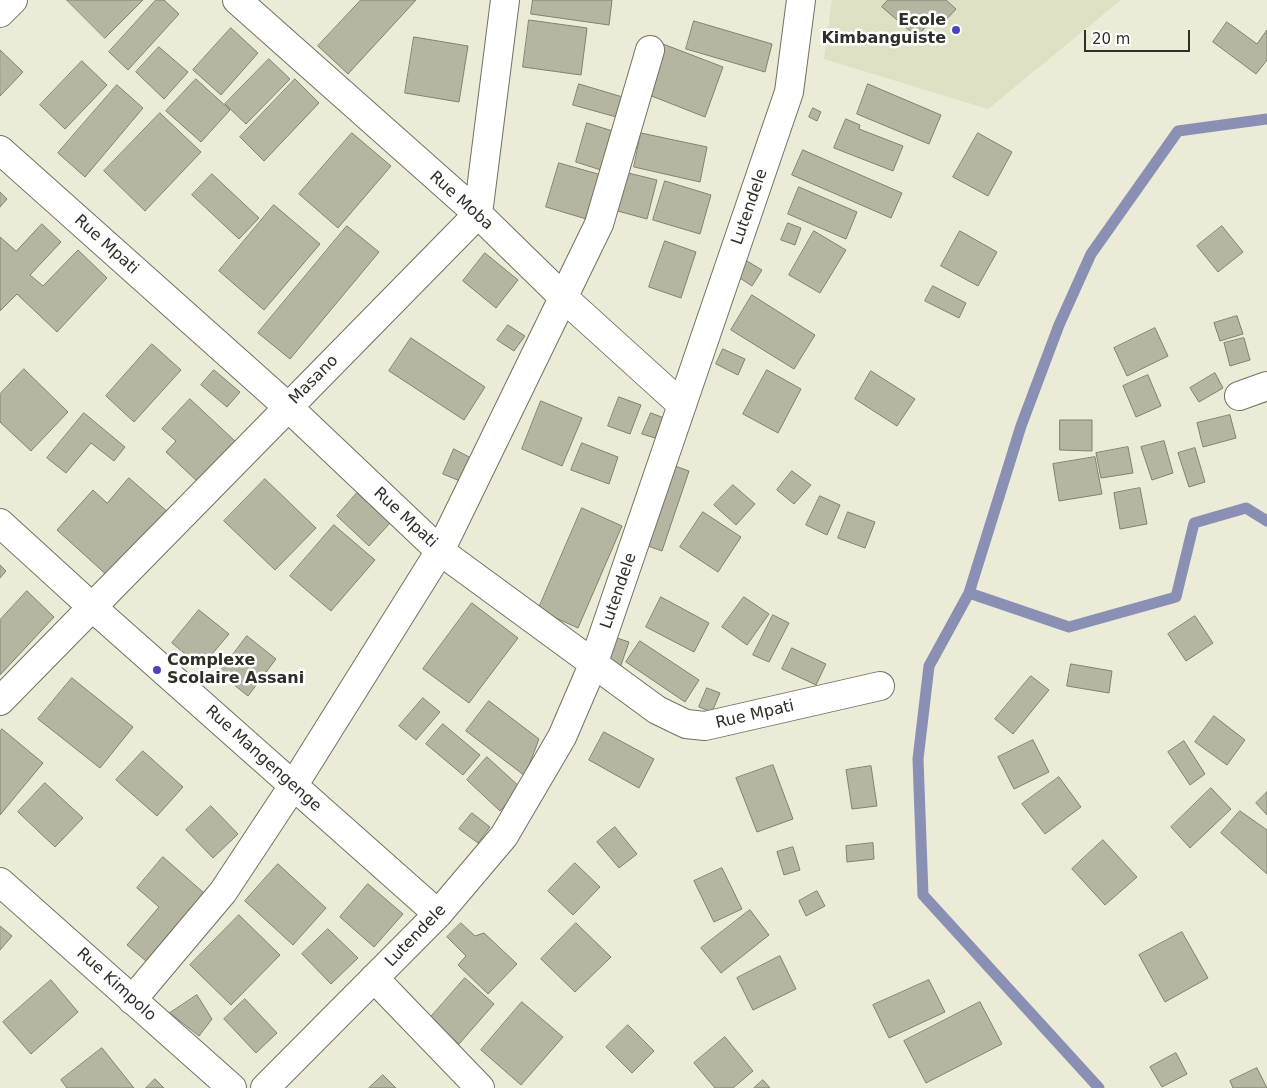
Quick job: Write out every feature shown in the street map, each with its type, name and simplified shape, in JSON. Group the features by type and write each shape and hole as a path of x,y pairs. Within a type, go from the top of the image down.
{"street":[{"path":"0,13 13,0"},
{"name":"Rue Moba","path":"237,0 478,214 565,299 682,405"},
{"path":"478,214 505,0"},
{"name":"Lutendele","path":"265,1088 438,914 504,836 562,737 593,664 789,92 801,0"},
{"path":"132,1000 223,892 293,786 440,551 565,299 599,224 650,50"},
{"name":"Rue Mpati","path":"0,150 288,407 440,551 657,710 686,724 705,726 880,686"},
{"name":"Masano","path":"0,701 478,214"},
{"path":"1240,396 1267,386"},
{"name":"Rue Mangengenge","path":"0,523 438,914"},
{"name":"Rue Kimpolo","path":"0,882 232,1088"},
{"path":"374,978 480,1088"}],"shaded area":[{"name":"Ecole Kimbanguiste","path":"832,0 1121,0 988,109 824,59"}],"building":[{"path":"67,0 143,0 105,38"},
{"path":"156,0 164,0 179,14 128,70 109,52"},
{"path":"361,0 416,0 348,74 318,46"},
{"path":"533,0 612,0 609,25 531,14"},
{"path":"888,0 946,0 956,9 941,25 933,18 917,37 882,7"},
{"path":"529,20 587,28 581,75 523,67"},
{"path":"694,21 772,44 765,72 686,49"},
{"path":"1227,22 1257,44 1267,30 1267,60 1256,74 1213,42"},
{"path":"231,28 258,53 221,95 193,70"},
{"path":"414,37 468,46 459,102 405,93"},
{"path":"663,44 723,67 705,117 644,93"},
{"path":"159,47 188,72 164,99 136,72"},
{"path":"0,50 23,72 0,96"},
{"path":"269,59 290,79 246,124 225,104"},
{"path":"82,61 107,85 65,129 40,105"},
{"path":"196,79 230,110 201,142 166,111"},
{"path":"295,79 319,103 264,161 240,137"},
{"path":"579,84 626,98 620,118 573,105"},
{"path":"868,84 941,115 929,144 857,114"},
{"path":"117,85 143,108 85,177 58,153"},
{"path":"813,108 821,112 817,121 809,117"},
{"path":"160,113 201,152 145,211 104,171"},
{"path":"846,119 860,125 859,129 903,146 893,171 834,148"},
{"path":"587,123 619,133 607,172 576,162"},
{"path":"352,133 391,166 338,228 299,194"},
{"path":"641,133 707,147 700,182 634,167"},
{"path":"978,133 1012,152 988,196 953,177"},
{"path":"803,150 902,193 891,218 792,175"},
{"path":"559,163 605,176 593,221 546,207"},
{"path":"624,172 657,180 647,219 614,210"},
{"path":"212,174 259,218 239,239 192,195"},
{"path":"665,181 711,195 700,234 653,220"},
{"path":"799,187 857,212 846,239 788,214"},
{"path":"0,192 7,199 0,207"},
{"path":"274,205 320,244 264,310 219,271"},
{"path":"788,223 801,228 795,245 781,240"},
{"path":"42,224 61,242 30,275 43,286 78,250 107,278 57,332 17,294 0,311 0,237 16,251"},
{"path":"347,226 379,252 290,359 258,333"},
{"path":"1222,226 1243,252 1218,272 1197,246"},
{"path":"814,231 846,250 820,293 789,275"},
{"path":"960,231 997,252 978,286 941,266"},
{"path":"665,241 696,252 681,298 649,287"},
{"path":"485,253 518,280 496,308 463,281"},
{"path":"747,261 762,270 752,286 737,276"},
{"path":"933,286 966,303 959,318 925,301"},
{"path":"752,295 815,335 794,369 731,330"},
{"path":"1237,316 1243,334 1220,341 1214,323"},
{"path":"508,325 525,336 514,351 497,340"},
{"path":"1155,328 1168,356 1127,376 1114,348"},
{"path":"411,338 485,387 464,420 389,371"},
{"path":"1244,338 1250,360 1230,366 1224,343"},
{"path":"152,344 181,370 134,422 106,396"},
{"path":"723,349 745,359 738,375 716,364"},
{"path":"24,369 68,412 31,451 0,422 0,394"},
{"path":"214,370 240,392 227,407 201,385"},
{"path":"767,370 801,389 778,433 743,414"},
{"path":"871,371 915,399 897,426 855,399"},
{"path":"1215,373 1223,388 1199,402 1190,388"},
{"path":"1148,375 1161,406 1136,417 1123,386"},
{"path":"619,397 641,405 630,434 608,426"},
{"path":"190,399 236,442 198,482 166,452 176,441 162,429"},
{"path":"541,401 582,418 562,466 522,449"},
{"path":"84,413 125,447 114,461 91,443 66,473 47,458"},
{"path":"651,413 664,418 655,438 642,434"},
{"path":"1230,415 1236,438 1203,447 1197,423"},
{"path":"1060,420 1092,420 1092,451 1060,450"},
{"path":"1164,441 1173,473 1152,480 1141,447"},
{"path":"582,443 618,457 609,484 571,470"},
{"path":"1128,447 1133,473 1101,478 1096,453"},
{"path":"1195,448 1205,482 1189,487 1178,453"},
{"path":"454,449 471,458 460,481 443,474"},
{"path":"1095,457 1102,494 1059,501 1053,464"},
{"path":"672,465 689,471 662,551 645,545"},
{"path":"792,471 811,485 794,504 777,490"},
{"path":"129,478 169,513 110,578 57,530 93,490 107,503"},
{"path":"265,479 316,528 275,570 224,521"},
{"path":"733,485 755,504 736,525 714,505"},
{"path":"1140,488 1147,524 1120,529 1114,493"},
{"path":"357,493 390,523 369,546 337,516"},
{"path":"820,496 840,505 827,535 806,525"},
{"path":"582,508 622,526 578,628 538,610"},
{"path":"703,512 741,537 718,572 680,547"},
{"path":"848,512 875,522 865,548 838,538"},
{"path":"334,525 375,560 331,611 290,576"},
{"path":"0,565 6,571 0,578"},
{"path":"27,591 54,617 0,675 0,620"},
{"path":"661,597 709,623 694,652 646,627"},
{"path":"744,597 769,614 747,645 722,627"},
{"path":"472,603 518,638 469,703 423,669"},
{"path":"199,610 229,634 201,667 172,643"},
{"path":"773,615 789,623 769,662 753,655"},
{"path":"1195,616 1213,643 1186,661 1168,634"},
{"path":"247,636 276,659 248,696 219,673"},
{"path":"614,637 629,642 620,668 605,662"},
{"path":"640,641 699,680 685,702 626,662"},
{"path":"792,648 826,664 816,685 782,669"},
{"path":"1071,664 1112,671 1109,693 1067,686"},
{"path":"1031,676 1049,690 1013,734 995,719"},
{"path":"72,678 133,727 100,768 38,719"},
{"path":"707,688 720,693 712,712 699,707"},
{"path":"423,698 440,712 416,740 399,726"},
{"path":"489,701 539,739 525,776 466,731"},
{"path":"1214,716 1245,740 1227,765 1195,742"},
{"path":"443,724 480,755 463,775 426,744"},
{"path":"2,729 43,763 0,815 0,732"},
{"path":"604,732 654,759 639,788 589,760"},
{"path":"1033,740 1049,772 1014,789 998,757"},
{"path":"1184,741 1205,774 1190,785 1168,752"},
{"path":"143,751 183,787 157,816 116,780"},
{"path":"487,757 521,788 500,811 467,780"},
{"path":"773,765 793,819 757,832 736,778"},
{"path":"871,766 877,806 852,809 846,770"},
{"path":"1059,777 1081,807 1045,834 1022,804"},
{"path":"45,783 83,818 55,847 18,812"},
{"path":"1211,788 1231,809 1190,848 1171,827"},
{"path":"1267,792 1267,815 1256,803"},
{"path":"211,806 238,834 213,858 186,830"},
{"path":"1240,811 1267,830 1267,874 1221,833"},
{"path":"472,813 490,827 478,843 459,829"},
{"path":"615,827 637,854 619,868 597,842"},
{"path":"1103,840 1137,877 1105,905 1072,869"},
{"path":"873,843 874,859 847,862 846,846"},
{"path":"793,847 800,870 784,875 777,852"},
{"path":"163,857 204,893 146,961 127,945 159,907 137,888"},
{"path":"575,863 600,887 573,915 548,891"},
{"path":"278,864 326,908 293,945 245,901"},
{"path":"722,868 742,909 714,922 694,881"},
{"path":"368,884 403,914 374,947 340,917"},
{"path":"817,891 825,906 806,916 799,901"},
{"path":"750,910 769,935 721,973 701,948"},
{"path":"239,915 280,955 231,1005 190,965"},
{"path":"461,923 475,936 484,933 517,964 488,994 458,965 466,956 447,937"},
{"path":"576,923 611,957 575,992 541,959"},
{"path":"0,926 12,936 0,950"},
{"path":"328,929 358,958 331,984 302,954"},
{"path":"1182,932 1208,978 1165,1002 1139,955"},
{"path":"780,956 796,989 753,1010 737,978"},
{"path":"465,978 494,1004 459,1044 430,1018"},
{"path":"51,980 78,1012 31,1054 3,1022"},
{"path":"929,980 945,1012 889,1038 873,1005"},
{"path":"197,995 212,1019 199,1036 170,1013"},
{"path":"245,999 277,1033 256,1053 224,1019"},
{"path":"522,1002 563,1037 521,1085 481,1050"},
{"path":"980,1002 1002,1044 926,1083 904,1041"},
{"path":"628,1025 654,1051 632,1073 606,1047"},
{"path":"725,1037 753,1071 733,1088 715,1088 694,1063"},
{"path":"102,1048 134,1088 67,1088 61,1080"},
{"path":"1176,1053 1187,1074 1162,1087 1150,1067"},
{"path":"1257,1068 1267,1088 1233,1088 1230,1081"},
{"path":"383,1075 396,1088 369,1088"},
{"path":"155,1079 164,1088 146,1088"},
{"path":"763,1080 770,1088 754,1088"}],"waterway":[{"path":"1099,1088 923,895 918,759 929,666 969,593 1021,426 1059,325 1091,254 1178,131 1267,119"},
{"path":"969,593 1069,627 1176,597 1194,523 1246,508 1267,521"}],"place":[{"name":"Ecole Kimbanguiste","path":"956,30"},
{"name":"Complexe Scolaire Assani","path":"157,670"}]}
